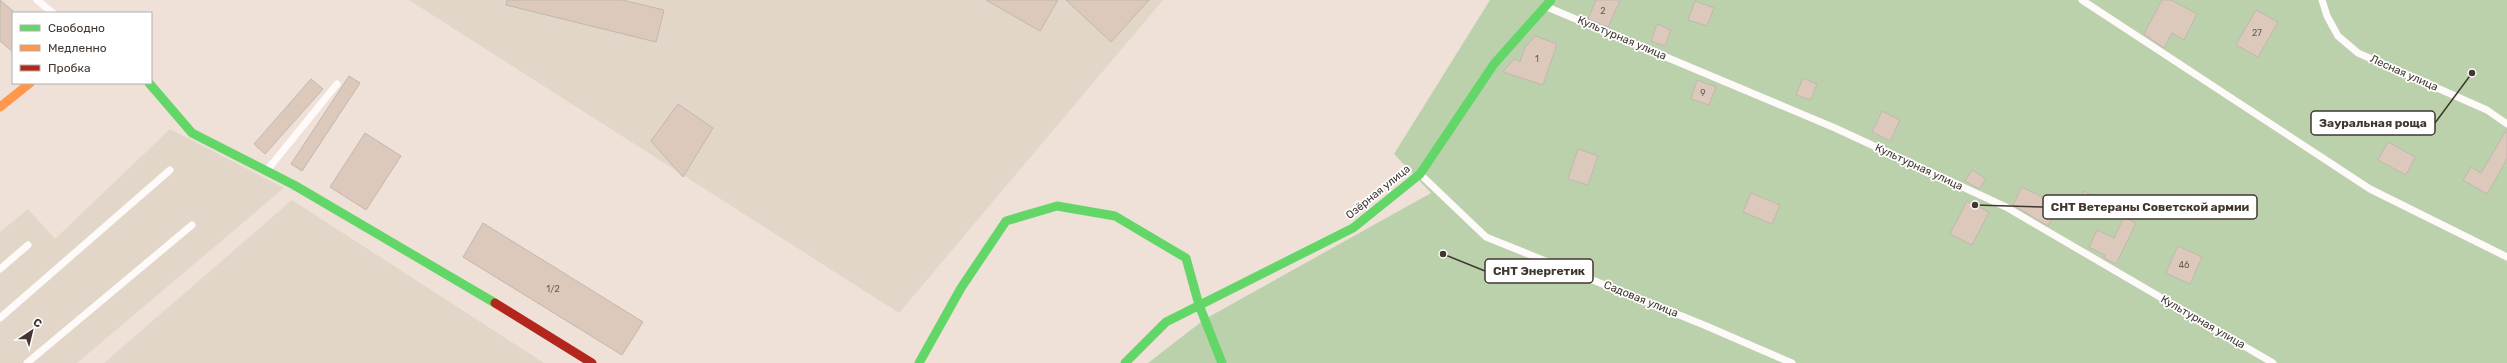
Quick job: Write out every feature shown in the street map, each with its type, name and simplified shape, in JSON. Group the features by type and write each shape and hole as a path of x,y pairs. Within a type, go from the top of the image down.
{"street":[{"name":"Озёрная улица","path":"1124,363 1166,322 1353,228 1420,174 1494,64 1521,31 1549,4"},
{"path":"0,107 29,84"},
{"path":"150,84 158,89 190,132 228,154 267,171 512,312 592,363"},
{"path":"919,363 961,288 1006,221 1057,206 1115,216 1186,258 1200,305 1222,363"}],"lane":[{"path":"37,0 52,12"},
{"path":"2082,0 2370,189 2507,257"},
{"name":"Лесная улица","path":"2322,0 2327,16 2338,36 2358,53 2487,110 2507,124"},
{"name":"Культурная улица","path":"1549,4 1835,128 2006,207 2273,363"},
{"path":"267,171 337,84"},
{"path":"0,318 170,170"},
{"name":"Садовая улица","path":"1420,174 1486,237 1704,325 1792,363"},
{"path":"28,363 192,226"},
{"path":"0,269 28,245"}],"shaded area":[{"path":"409,0 1163,0 899,313"},
{"path":"170,129 284,188 77,363 0,363 0,232 28,209 55,239"},
{"path":"292,200 544,363 104,363"}],"green space":[{"path":"1490,0 2507,0 2507,363 1148,363 1205,319 1431,193 1394,154"}],"building":[{"path":"0,0 13,11 12,51 0,41"},
{"path":"507,0 622,0 664,10 656,42 506,5"},
{"path":"986,0 1058,0 1040,31"},
{"path":"1066,0 1149,0 1111,42"},
{"path":"1596,0 1620,0 1608,27 1588,19"},
{"path":"2162,0 2171,0 2197,14 2184,40 2172,33 2164,48 2144,34"},
{"path":"1695,1 1714,8 1707,26 1688,20"},
{"path":"2256,10 2278,22 2258,57 2236,45"},
{"path":"1657,24 1671,30 1665,46 1651,41"},
{"path":"1535,36 1557,44 1543,85 1503,72 1514,59 1520,62 1525,47"},
{"path":"349,76 360,83 302,171 291,164"},
{"path":"1803,78 1817,84 1811,100 1796,95"},
{"path":"311,79 323,89 265,154 254,144"},
{"path":"1697,80 1716,87 1709,105 1691,99"},
{"path":"678,104 713,128 683,177 651,141"},
{"path":"1882,111 1900,120 1890,141 1872,132"},
{"path":"2507,129 2507,159 2487,194 2463,180 2471,167 2481,173"},
{"path":"365,133 401,156 366,210 330,187"},
{"path":"2388,142 2415,157 2406,175 2378,160"},
{"path":"1578,149 1598,156 1588,185 1568,179"},
{"path":"1972,170 1986,179 1979,189 1965,181"},
{"path":"2022,187 2059,205 2048,226 2013,205"},
{"path":"2084,191 2102,201 2092,220 2073,210"},
{"path":"1751,193 1780,205 1772,224 1743,212"},
{"path":"1967,201 1989,212 1972,245 1950,234"},
{"path":"2124,217 2136,223 2116,264 2104,258 2105,255 2089,247 2097,230 2114,238"},
{"path":"483,223 643,322 622,355 463,257"},
{"path":"2178,246 2202,257 2190,284 2166,273"}],"traffic: fast":[{"path":"1125,363 1166,322 1353,228 1420,174 1494,64 1551,0"},
{"path":"150,84 192,133 294,185 495,303"},
{"path":"919,363 961,288 1006,221 1057,206 1115,216 1186,258 1199,305 1222,363"}],"traffic: slow":[{"path":"0,107 29,84"}],"traffic: jam":[{"path":"495,303 592,363"}],"place":[{"name":"Зауральная роща","path":"2472,73"},
{"name":"СНТ Ветераны Советской армии","path":"1975,205"},
{"name":"СНТ Энергетик","path":"1443,254"}]}
